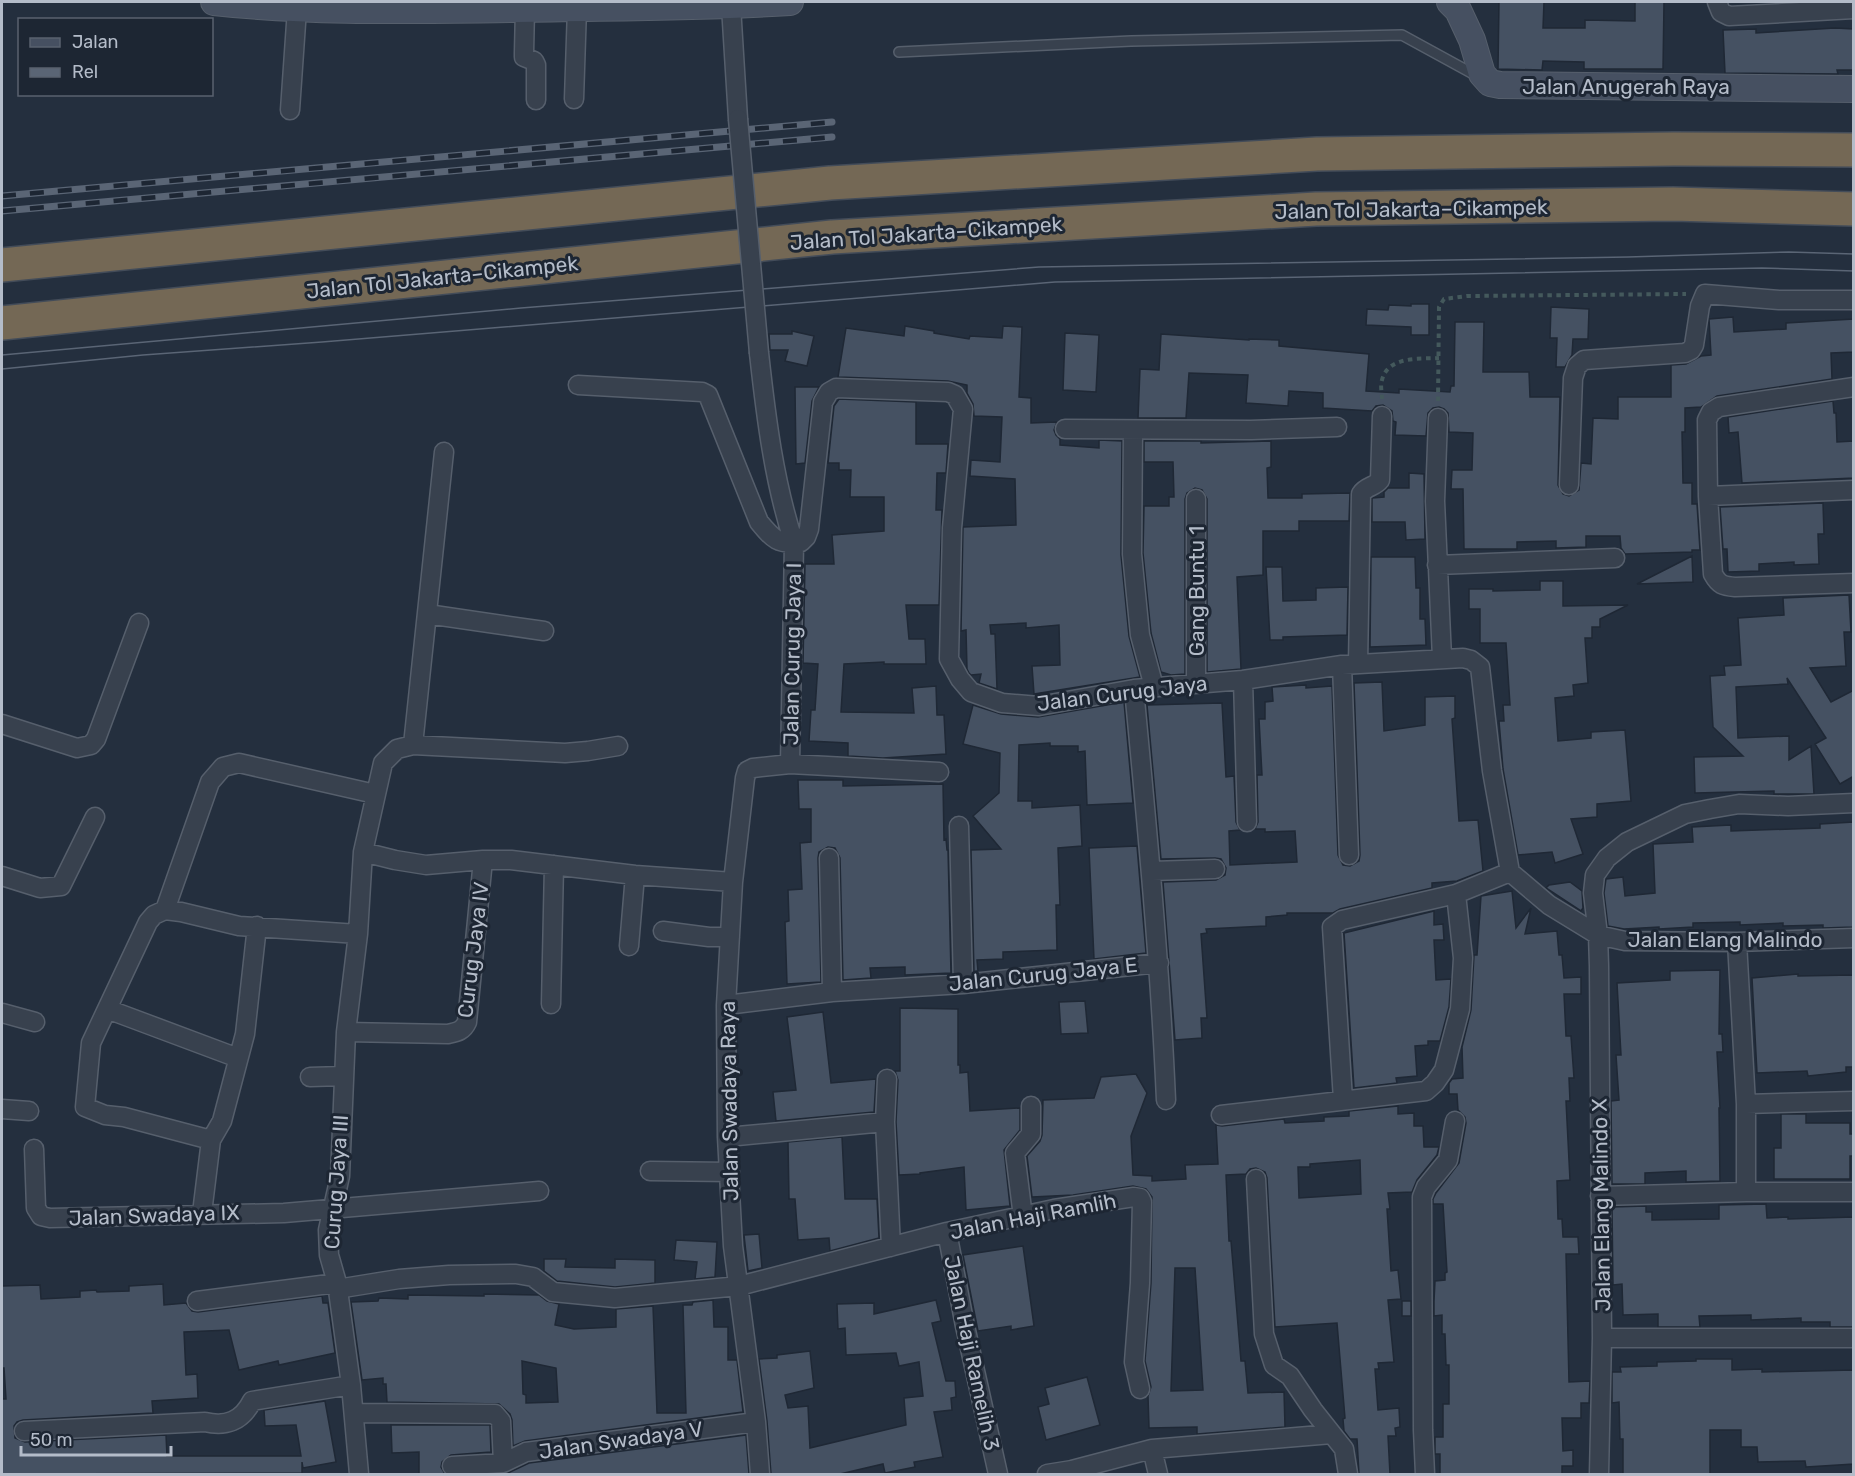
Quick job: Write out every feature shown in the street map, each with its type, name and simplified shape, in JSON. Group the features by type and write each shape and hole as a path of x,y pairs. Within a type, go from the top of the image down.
{"highway":[{"path":"2,265 842,182 1317,154 1674,148 1854,150"},
{"name":"Jalan Tol Jakarta–Cikampek","path":"2,323 832,237 1316,209 1673,204 1854,209"}],"street":[{"path":"214,2 297,9 362,5 472,5 525,8 731,6 790,2"},
{"path":"1450,2 1458,10 1472,40 1482,75 1490,83"},
{"path":"1717,2 1721,12 1729,15 1854,9"},
{"path":"578,385 702,392 708,395 759,522 770,536 782,543 794,543 784,514 766,416 738,119 731,6"},
{"path":"525,8 524,57 534,61 536,65 536,100"},
{"path":"574,99 577,8"},
{"path":"290,110 297,9"},
{"name":"Jalan Anugerah Raya","path":"1490,83 1500,85 1854,89"},
{"path":"1569,485 1573,378 1577,366 1584,360 1678,354 1691,350 1694,345 1700,306 1705,294 1779,300 1854,300"},
{"path":"1854,387 1719,407 1711,412 1707,420 1708,496 1713,574 1718,584 1735,587 1854,583"},
{"name":"Jalan Curug Jaya","path":"794,543 801,542 809,530 823,402 829,392 836,388 948,392 956,395 963,409 952,528 949,659 960,679 971,692 1002,703 1039,706 1134,689 1242,680 1350,665 1442,658 1471,660 1480,667 1492,771 1510,872"},
{"path":"1349,855 1350,665 1361,494 1380,480 1382,416"},
{"path":"1438,418 1435,501 1442,658"},
{"path":"1065,429 1337,427"},
{"path":"1133,430 1132,554 1140,635 1154,687"},
{"path":"444,452 413,745 556,753 618,746"},
{"path":"1708,496 1854,490"},
{"name":"Gang Buntu 1","path":"1196,499 1196,683"},
{"name":"Jalan Curug Jaya I","path":"790,764 794,543"},
{"path":"1437,566 1615,558"},
{"path":"427,614 544,631"},
{"path":"2,724 77,748 91,745 96,739 139,623"},
{"path":"1242,680 1247,822"},
{"name":"Jalan Curug Jaya E","path":"726,1005 832,992 963,984 1159,963 1134,689"},
{"name":"Curug Jaya III","path":"359,1474 351,1384 337,1286 329,1254 328,1230 340,1176 346,1032 358,934 363,852 381,769 388,756 397,749 413,745"},
{"path":"165,910 210,782 223,767 239,763 375,794"},
{"path":"790,764 939,772"},
{"name":"Jalan Swadaya Raya","path":"760,1474 756,1422 733,1246 728,1137 726,1005 733,882 742,791 747,771 753,768 790,764"},
{"name":"Jalan Elang Malindo X","path":"1599,1474 1602,1338 1598,935 1593,894 1595,875 1607,858 1627,842 1685,814 1738,804 1788,806 1854,803"},
{"path":"2,876 40,888 61,886 95,817"},
{"path":"959,826 963,984"},
{"path":"363,852 396,861 426,865 511,860 635,875 733,882"},
{"path":"829,858 832,992"},
{"name":"Curug Jaya IV","path":"346,1032 448,1034 464,1028 467,1022 483,860"},
{"path":"551,1004 555,865"},
{"path":"1152,871 1215,868"},
{"path":"1343,1100 1332,927 1342,920 1456,894 1510,872 1549,905 1598,935"},
{"path":"629,946 635,875"},
{"path":"1221,1115 1426,1091 1435,1083 1444,1070 1460,1009 1463,958 1456,894"},
{"path":"211,1140 181,1130 105,1114 85,1107 91,1043 148,922 154,915 165,910 239,926 358,934"},
{"path":"202,1213 211,1140 222,1121 246,1034 257,926"},
{"path":"663,931 709,937 730,937"},
{"name":"Jalan Elang Malindo","path":"1598,935 1625,941 1737,942 1854,938"},
{"path":"1737,942 1746,1104 1746,1191"},
{"path":"1159,963 1166,1100"},
{"path":"107,1010 238,1058"},
{"path":"2,1013 35,1022"},
{"path":"310,1077 343,1076"},
{"path":"887,1079 885,1122 891,1247"},
{"path":"1746,1104 1854,1101"},
{"path":"1023,1216 1015,1153 1031,1134 1031,1106"},
{"path":"2,1108 29,1111"},
{"path":"1425,1474 1422,1197 1426,1187 1448,1160 1455,1121"},
{"path":"728,1137 885,1122"},
{"name":"Jalan Swadaya IX","path":"34,1149 36,1208 41,1216 50,1218 284,1212 539,1191"},
{"path":"650,1172 730,1172"},
{"path":"1256,1179 1264,1334 1269,1352 1274,1365 1290,1376 1344,1449 1348,1474"},
{"path":"1600,1196 1746,1191 1854,1192"},
{"name":"Jalan Haji Ramlih","path":"198,1301 449,1275 516,1274 533,1277 553,1292 615,1298 739,1286 947,1232 1054,1209 1134,1197 1140,1198 1142,1202 1140,1282 1134,1362 1140,1389"},
{"name":"Jalan Haji Ramelih 3","path":"947,1232 998,1474"},
{"path":"1602,1338 1854,1338"},
{"path":"24,1431 205,1422 219,1425 233,1421 247,1411 252,1401 351,1384"},
{"path":"354,1413 495,1414 501,1421 503,1463"},
{"name":"Jalan Swadaya V","path":"452,1466 503,1463 526,1452 756,1422"},
{"path":"1047,1474 1072,1472 1152,1449 1332,1434"},
{"path":"1152,1449 1158,1474"}],"lane":[{"path":"899,52 1131,41 1402,35 1490,83"}],"path":[{"path":"1438,418 1439,307 1444,299 1467,296 1705,294"},
{"path":"1382,416 1382,380 1388,366 1398,362 1439,358"}],"building":[{"path":"1499,2 1544,2 1543,28 1585,28 1585,20 1635,21 1635,2 1664,2 1663,69 1584,69 1584,62 1543,61 1542,70 1498,69"},
{"path":"1756,29 1756,33 1854,29 1854,70 1837,70 1838,74 1725,73 1723,30"},
{"path":"1411,304 1429,304 1429,335 1411,335 1411,327 1366,325 1367,309 1388,310 1389,305 1411,306"},
{"path":"1551,307 1589,309 1588,339 1573,339 1572,355 1565,367 1556,367 1557,338 1550,338"},
{"path":"1733,317 1734,332 1786,329 1786,323 1854,319 1854,352 1831,353 1832,379 1717,396 1701,407 1685,408 1685,432 1682,432 1683,483 1692,483 1692,504 1697,504 1700,550 1692,550 1692,552 1625,554 1621,548 1620,536 1586,536 1586,547 1556,548 1556,541 1517,542 1517,549 1464,549 1463,489 1451,489 1452,470 1472,470 1473,433 1449,432 1448,413 1439,407 1433,408 1428,413 1426,436 1395,435 1396,422 1393,421 1392,411 1383,405 1376,406 1372,411 1323,408 1323,393 1289,391 1288,406 1246,403 1248,375 1189,373 1186,418 1138,418 1140,369 1159,370 1161,334 1279,340 1279,346 1369,354 1366,391 1399,393 1399,389 1450,392 1451,386 1454,386 1455,322 1484,322 1483,372 1529,372 1530,397 1560,397 1558,485 1563,494 1569,496 1579,490 1581,463 1591,464 1593,418 1618,419 1618,397 1671,397 1671,365 1686,364 1701,356 1711,355 1709,319"},
{"path":"905,326 969,339 970,336 1002,338 1003,326 1022,327 1019,397 1031,398 1031,423 1057,422 1054,430 1060,439 1060,445 1099,448 1099,440 1122,441 1121,555 1129,636 1140,677 1034,694 1032,666 1060,665 1059,625 1026,628 1026,623 990,625 991,634 995,634 997,689 979,683 981,674 971,675 969,673 966,630 961,631 963,527 1016,525 1015,479 970,476 971,460 1000,462 1002,417 974,416 967,385 948,381 838,377 846,328 904,336"},
{"path":"792,331 814,336 807,366 785,361 788,350 770,350 769,334 792,334"},
{"path":"1065,333 1099,335 1096,392 1063,390"},
{"path":"795,387 819,387 812,401 805,463 796,464"},
{"path":"839,399 916,402 916,444 948,444 946,473 937,473 936,510 942,510 939,605 906,605 909,639 925,639 926,664 884,664 884,662 844,664 841,712 914,713 912,688 936,686 937,715 944,715 946,754 883,758 848,756 848,743 809,741 811,710 815,710 818,664 803,663 805,564 834,564 832,535 884,531 884,497 850,497 851,470 839,470 839,463 828,463 834,406"},
{"path":"1833,401 1834,413 1836,413 1837,442 1854,441 1854,478 1742,483 1738,432 1729,433 1728,417"},
{"path":"1144,441 1201,441 1201,443 1271,441 1271,467 1267,468 1268,498 1302,498 1302,494 1350,493 1349,521 1299,521 1299,531 1263,531 1263,575 1237,577 1241,669 1207,672 1207,499 1202,490 1195,488 1187,493 1185,499 1185,674 1171,675 1161,672 1151,633 1143,553 1144,506 1169,506 1169,497 1174,497 1173,462 1144,462"},
{"path":"1409,473 1424,474 1425,539 1406,540 1405,522 1372,522 1372,498 1384,497 1384,492 1388,488 1409,488"},
{"path":"1823,503 1824,534 1818,534 1819,564 1794,565 1794,562 1759,564 1759,571 1728,572 1727,549 1723,549 1720,507"},
{"path":"1692,556 1693,582 1637,584"},
{"path":"1371,557 1415,557 1416,588 1420,588 1420,619 1425,619 1426,645 1370,647"},
{"path":"1266,567 1282,567 1283,601 1316,600 1316,588 1348,587 1347,635 1283,637 1283,640 1270,640"},
{"path":"1540,581 1563,581 1563,606 1628,605 1600,619 1600,627 1592,627 1592,638 1585,638 1588,683 1573,685 1574,696 1555,698 1558,741 1591,738 1591,732 1625,730 1631,801 1597,804 1597,817 1571,819 1583,854 1555,863 1552,852 1518,855 1503,769 1499,721 1504,721 1503,705 1510,705 1506,643 1480,643 1480,609 1469,609 1469,589 1540,590"},
{"path":"1849,595 1851,632 1844,632 1846,666 1810,668 1831,702 1854,690 1854,776 1840,784 1815,744 1826,738 1787,678 1788,684 1736,687 1738,738 1789,736 1789,760 1811,746 1814,794 1774,794 1774,791 1695,793 1694,757 1743,756 1713,727 1710,676 1725,675 1724,666 1741,665 1738,618 1784,615 1783,598"},
{"path":"1382,682 1384,731 1425,725 1425,697 1455,696 1455,718 1452,719 1459,821 1478,820 1483,871 1457,881 1432,883 1432,888 1340,909 1333,913 1287,913 1287,915 1266,917 1266,926 1206,929 1207,933 1201,934 1207,1018 1201,1018 1202,1038 1175,1040 1163,882 1216,880 1225,875 1226,868 1221,859 1215,858 1161,859 1147,705 1222,703 1226,777 1234,776 1236,822 1240,830 1229,831 1230,865 1297,862 1295,831 1265,832 1265,829 1255,829 1258,822 1257,775 1262,775 1259,719 1265,719 1265,702 1273,701 1272,687 1332,686 1338,855 1343,865 1350,866 1359,861 1360,855 1354,683"},
{"path":"1124,702 1133,803 1087,805 1085,751 1078,752 1078,746 1050,746 1050,743 1019,745 1018,801 1032,801 1032,808 1080,805 1082,846 1058,848 1060,905 1056,905 1057,950 1003,952 1003,959 977,960 978,971 974,972 971,850 1001,849 973,816 999,793 1000,753 963,744 973,705 1001,714 1038,717"},
{"path":"798,780 843,780 843,786 943,784 944,840 946,839 948,850 951,973 905,975 905,967 870,968 871,978 843,980 840,858 835,848 828,847 819,852 818,858 821,982 787,984 785,922 789,921 788,890 802,889 800,843 811,842 811,809 799,809"},
{"path":"1854,822 1854,927 1783,926 1783,923 1740,925 1740,922 1693,923 1693,927 1659,929 1659,927 1624,929 1608,926 1604,893 1606,879 1623,877 1625,896 1655,893 1653,844 1693,842 1692,827 1731,825 1731,831 1820,828 1820,824"},
{"path":"1137,846 1146,953 1094,959 1089,848"},
{"path":"1570,882 1582,891 1583,908 1581,911 1546,888 1549,885"},
{"path":"1512,891 1516,928 1531,908 1525,934 1557,931 1564,978 1581,977 1581,994 1564,994 1566,1036 1571,1036 1574,1078 1569,1078 1570,1101 1566,1101 1570,1180 1557,1181 1558,1219 1562,1219 1563,1237 1578,1237 1579,1254 1566,1254 1569,1382 1590,1381 1589,1403 1581,1403 1581,1418 1562,1418 1563,1451 1573,1450 1573,1466 1562,1466 1562,1474 1440,1474 1440,1454 1435,1454 1435,1437 1443,1437 1443,1404 1449,1404 1449,1365 1446,1365 1442,1315 1434,1316 1434,1301 1435,1281 1445,1280 1447,1272 1443,1204 1433,1204 1433,1199 1459,1163 1466,1123 1465,1117 1458,1110 1457,1094 1449,1094 1449,1083 1452,1079 1463,1078 1462,1047 1471,1010 1474,955 1477,955 1481,896"},
{"path":"1434,911 1434,925 1443,924 1444,940 1434,940 1436,980 1451,979 1449,1007 1440,1041 1428,1041 1428,1045 1415,1046 1417,1076 1396,1078 1397,1083 1354,1088 1344,933"},
{"path":"1720,970 1719,1034 1722,1034 1723,1052 1717,1052 1720,1181 1686,1182 1686,1171 1645,1173 1645,1184 1612,1184 1611,1101 1619,1100 1616,1055 1621,1055 1617,983 1670,980 1670,971"},
{"path":"1798,974 1798,976 1854,975 1854,1067 1846,1067 1846,1072 1808,1076 1807,1071 1757,1073 1752,978"},
{"path":"1085,1001 1088,1033 1061,1034 1059,1002"},
{"path":"900,1008 958,1009 958,1065 960,1065 960,1073 968,1072 970,1111 1020,1108 1020,1130 1004,1150 1010,1206 966,1210 964,1167 899,1175 896,1122 898,1080 895,1071 900,1071"},
{"path":"823,1012 831,1083 876,1079 874,1112 776,1121 773,1092 796,1090 787,1017"},
{"path":"1136,1074 1147,1093 1131,1136 1133,1175 1152,1176 1152,1181 1186,1179 1185,1165 1218,1164 1216,1125 1284,1119 1285,1123 1324,1121 1324,1117 1349,1116 1349,1111 1398,1106 1398,1114 1414,1113 1414,1126 1423,1126 1424,1147 1439,1147 1437,1155 1417,1180 1412,1192 1388,1193 1391,1271 1398,1270 1401,1299 1388,1300 1394,1362 1378,1363 1379,1369 1375,1369 1378,1410 1399,1408 1400,1427 1395,1428 1396,1436 1388,1436 1390,1474 1359,1474 1357,1439 1350,1439 1344,1431 1343,1419 1345,1418 1337,1323 1275,1327 1267,1178 1265,1172 1256,1168 1250,1169 1246,1174 1226,1175 1229,1241 1231,1241 1241,1361 1245,1361 1248,1393 1284,1392 1285,1427 1197,1434 1197,1427 1149,1428 1148,1396 1151,1387 1145,1361 1151,1283 1152,1197 1146,1189 1133,1186 1073,1195 1032,1197 1027,1156 1040,1141 1042,1135 1043,1100 1094,1098 1101,1077","holes":["1360,1160 1361,1194 1299,1198 1298,1167","1175,1268 1195,1268 1203,1390 1171,1391"]},
{"path":"1781,1114 1806,1114 1806,1123 1850,1123 1850,1134 1854,1134 1854,1156 1850,1156 1850,1179 1774,1179 1774,1148 1781,1148"},
{"path":"842,1137 845,1199 877,1199 879,1238 830,1251 829,1238 798,1240 795,1199 789,1199 788,1142"},
{"path":"1766,1204 1767,1218 1854,1217 1854,1327 1830,1327 1830,1322 1801,1322 1801,1318 1751,1320 1751,1315 1699,1316 1700,1327 1658,1327 1658,1314 1623,1315 1622,1284 1613,1285 1612,1207 1646,1206 1646,1212 1652,1212 1652,1220 1719,1219 1719,1205"},
{"path":"759,1234 762,1268 748,1271 744,1235"},
{"path":"676,1240 717,1242 715,1277 695,1279 697,1262 674,1260"},
{"path":"1023,1246 1034,1326 1011,1330 1011,1326 978,1331 963,1255"},
{"path":"544,1259 566,1259 565,1267 615,1268 615,1259 655,1260 655,1283 615,1287 557,1281 544,1271"},
{"path":"163,1284 164,1305 186,1303 192,1311 198,1312 322,1296 323,1303 328,1303 335,1353 279,1365 278,1361 239,1370 229,1330 184,1332 186,1375 197,1374 198,1398 152,1401 153,1413 23,1420 14,1426 15,1438 25,1442 166,1435 167,1456 301,1456 296,1425 265,1426 264,1410 325,1401 336,1462 303,1468 302,1462 302,1473 2,1474 2,1399 6,1399 4,1368 2,1368 2,1286 40,1285 41,1299 80,1297 80,1291 129,1291 129,1286"},
{"path":"484,1294 539,1295 547,1301 559,1304 555,1325 574,1329 616,1327 616,1309 653,1306 657,1413 686,1413 683,1305 713,1300 714,1327 728,1327 728,1360 737,1360 743,1412 525,1441 513,1446 510,1414 499,1404 387,1402 386,1384 383,1384 383,1378 362,1380 351,1302 378,1301 379,1298 408,1299 408,1295 484,1296","holes":["522,1361 556,1368 558,1402 526,1403 526,1395 523,1394"]},
{"path":"936,1300 941,1321 932,1323 946,1381 955,1381 956,1397 951,1398 952,1410 934,1412 943,1457 914,1462 915,1467 885,1473 883,1464 840,1474 771,1474 759,1359 777,1358 777,1355 810,1351 814,1388 785,1395 788,1408 808,1406 810,1448 906,1425 904,1398 923,1396 919,1362 899,1366 896,1353 846,1355 845,1328 838,1329 837,1304 874,1303 874,1314"},
{"path":"1402,1301 1411,1301 1411,1316 1402,1316"},
{"path":"1696,1359 1732,1359 1732,1370 1762,1369 1762,1372 1854,1370 1854,1464 1806,1467 1805,1461 1758,1462 1757,1447 1741,1447 1741,1430 1710,1430 1710,1474 1623,1474 1623,1439 1620,1439 1619,1402 1612,1403 1612,1372 1621,1372 1620,1367 1657,1366 1657,1362 1696,1361"},
{"path":"1087,1377 1100,1425 1046,1440 1038,1407 1049,1404 1045,1388"},
{"path":"391,1425 490,1425 491,1452 451,1455 442,1462 441,1467 445,1474 419,1474 419,1452 392,1453"},
{"path":"746,1435 749,1474 499,1474 508,1473 529,1463"}],"tram line":[{"path":"2,355 521,308 1039,267 1789,252 1854,254"},
{"path":"2,369 143,355 1055,282 1762,268 1854,271"}],"railway":[{"path":"2,196 832,122"},
{"path":"2,211 832,137"}]}
